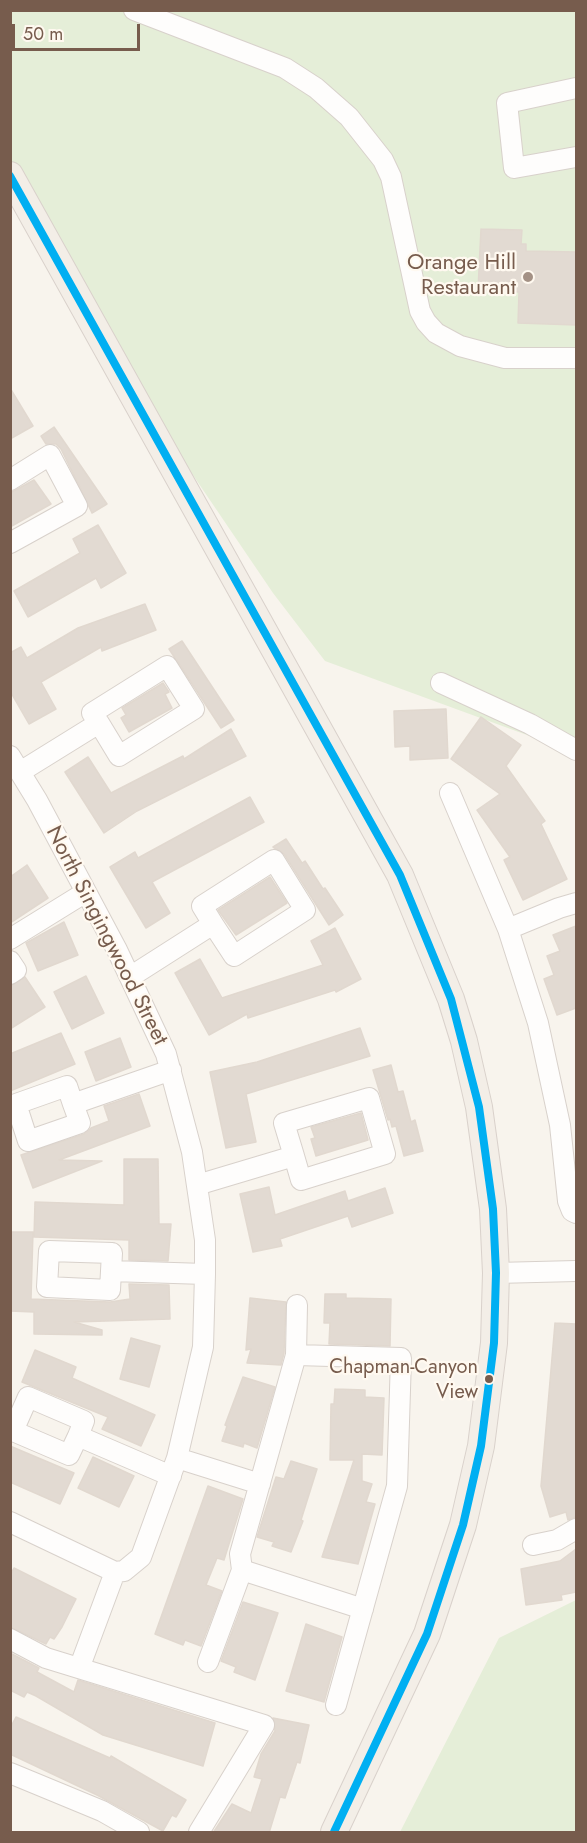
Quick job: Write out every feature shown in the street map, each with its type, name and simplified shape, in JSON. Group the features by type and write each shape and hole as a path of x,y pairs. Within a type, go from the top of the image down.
{"main road":[{"path":"10,175 400,875 423,926 451,999 464,1041 479,1107 494,1209 496,1273 489,1394 481,1446 463,1525 428,1634 334,1833"}],"street":[{"path":"134,10 285,68 316,88 350,117 383,160 391,177 420,311 436,333 460,346 506,358 576,358"},
{"path":"576,88 507,103 514,168 576,157"},
{"path":"10,480 50,455 76,506 10,543"},
{"path":"167,666 194,709 120,756 99,723 92,713 167,666"},
{"path":"441,683 530,724 576,750"},
{"path":"15,764 99,723"},
{"name":"North Singingwood Street","path":"15,764 130,977 171,1070 192,1152 197,1185 205,1274 202,1347 174,1467 141,1557 120,1571"},
{"path":"450,793 507,930 538,1023 560,1125 568,1201 574,1212"},
{"path":"274,860 305,910 234,957 213,924 202,906 274,860"},
{"path":"10,939 86,892"},
{"path":"507,930 576,903"},
{"path":"130,977 213,924"},
{"path":"10,961 16,970 10,974"},
{"path":"73,1104 171,1070"},
{"path":"369,1098 385,1154 301,1180 294,1156 284,1123 369,1098"},
{"path":"197,1185 294,1156"},
{"path":"111,1271 205,1274"},
{"path":"496,1273 576,1271"},
{"path":"208,1662 242,1570 240,1554 296,1356 297,1305"},
{"path":"296,1356 401,1358 397,1486 336,1706"},
{"path":"78,1436 174,1467 260,1485"},
{"path":"10,1522 120,1571 80,1666"},
{"path":"533,1545 557,1540 576,1529"},
{"path":"242,1570 363,1609"},
{"path":"10,1639 46,1658 80,1666 264,1725 199,1833"},
{"path":"10,1773 102,1811 139,1833"}],"green space":[{"path":"10,11 576,11 576,753 325,661 273,593 85,316 11,187"},
{"path":"576,1600 576,1832 400,1832 499,1638"}],"building":[{"name":"Orange Hill Restaurant","path":"481,229 522,230 521,244 526,244 526,251 576,252 576,325 518,323 519,292 478,290"},
{"path":"10,388 33,426 10,439"},
{"path":"54,427 107,504 92,513 61,449 56,444 46,444 41,436"},
{"path":"34,480 51,504 10,527 10,493"},
{"path":"98,525 126,573 101,588 96,578 28,617 14,591 80,553 73,539"},
{"path":"145,604 156,630 102,651 101,647 41,682 56,709 29,724 10,691 10,653 21,647 27,658 78,628"},
{"path":"182,641 234,720 221,728 169,649"},
{"path":"163,683 169,692 165,694 172,708 129,732 121,718 126,715 122,708"},
{"path":"446,709 448,758 410,760 410,746 395,747 394,711"},
{"path":"481,717 521,745 506,766 545,821 541,824 567,879 523,900 504,860 510,857 477,810 500,794 451,759"},
{"path":"231,729 246,756 137,811 104,833 65,772 88,757 111,793 183,756 184,759"},
{"path":"250,797 264,822 152,882 170,913 146,928 110,867 135,852 138,858"},
{"path":"286,839 302,863 305,861 343,915 329,925 284,854 273,847"},
{"path":"27,865 48,898 10,923 10,877"},
{"path":"270,877 287,903 236,935 218,910"},
{"path":"64,922 78,955 38,971 26,943"},
{"path":"576,926 576,1008 557,1015 544,979 554,975 547,956 560,951 553,935"},
{"path":"335,928 361,979 336,992 335,990 248,1018 247,1014 209,1035 175,973 200,959 222,998 323,965 311,941"},
{"path":"86,976 104,1013 72,1029 54,992"},
{"path":"25,977 45,1007 10,1029 10,986"},
{"path":"360,1028 370,1056 246,1094 256,1142 226,1148 210,1072 257,1062"},
{"path":"61,1033 75,1064 10,1091 10,1054"},
{"path":"120,1038 131,1067 96,1081 85,1052"},
{"path":"391,1065 398,1092 403,1091 411,1122 415,1120 423,1151 404,1156 396,1126 392,1127 390,1119 388,1120 373,1070"},
{"path":"139,1094 150,1126 59,1160 102,1161 33,1188 21,1155 84,1134 91,1128 109,1121 104,1106"},
{"path":"361,1113 368,1140 316,1156 311,1139 315,1138 311,1127"},
{"path":"124,1159 158,1159 159,1224 171,1224 168,1261 129,1260 129,1240 34,1237 35,1202 124,1205"},
{"path":"269,1187 275,1215 345,1191 348,1201 385,1188 393,1213 352,1227 348,1216 280,1239 282,1246 253,1252 240,1194"},
{"path":"10,1232 33,1232 31,1299 110,1302 130,1299 129,1284 169,1285 170,1319 74,1322 102,1330 102,1335 34,1334 34,1312 10,1311"},
{"path":"325,1294 346,1294 346,1298 391,1299 390,1346 329,1344 330,1323 324,1323"},
{"path":"250,1298 286,1302 284,1353 281,1365 247,1363 251,1349 246,1350"},
{"path":"555,1323 576,1324 576,1517 568,1520 566,1512 550,1517 541,1486"},
{"path":"131,1338 160,1346 149,1387 120,1379"},
{"path":"35,1350 76,1367 72,1378 155,1415 141,1446 102,1429 108,1417 22,1382"},
{"path":"243,1377 275,1387 257,1448 244,1443 243,1447 222,1441 227,1426 225,1425"},
{"path":"335,1389 365,1390 365,1397 384,1398 382,1455 362,1454 362,1481 372,1484 366,1502 375,1504 358,1564 322,1557 354,1460 330,1460 331,1404 334,1404"},
{"path":"10,1446 74,1473 60,1504 10,1482"},
{"path":"93,1457 134,1476 119,1507 78,1488"},
{"path":"291,1461 317,1469 301,1520 303,1521 291,1552 272,1546 274,1542 257,1537 276,1477 284,1479"},
{"path":"208,1486 243,1499 224,1560 217,1558 206,1585 222,1591 201,1646 185,1640 183,1645 155,1634"},
{"path":"576,1549 576,1592 561,1595 562,1600 526,1605 521,1569 560,1561"},
{"path":"14,1568 76,1599 54,1639 50,1637 46,1644 10,1627 10,1575"},
{"path":"243,1602 278,1613 255,1680 234,1672 236,1667 221,1661"},
{"path":"306,1624 342,1637 324,1702 286,1691"},
{"path":"10,1653 39,1668 37,1672 74,1692 78,1680 215,1723 203,1766 103,1735 36,1696 27,1692 24,1697 10,1690"},
{"path":"16,1717 110,1758 111,1756 186,1800 176,1817 172,1815 163,1831 97,1795 10,1754 10,1728"},
{"path":"273,1718 309,1725 300,1763 297,1762 285,1798 280,1797 269,1833 213,1833 232,1804 251,1813 262,1779 254,1777 261,1754 275,1731"}],"transit line":[{"path":"10,176 400,875 451,999 479,1107 493,1209 496,1273 494,1343 481,1446 463,1525 427,1634 334,1832"}],"place":[{"name":"Orange Hill Restaurant","path":"528,277"},
{"name":"Chapman-Canyon View","path":"489,1379"}]}
